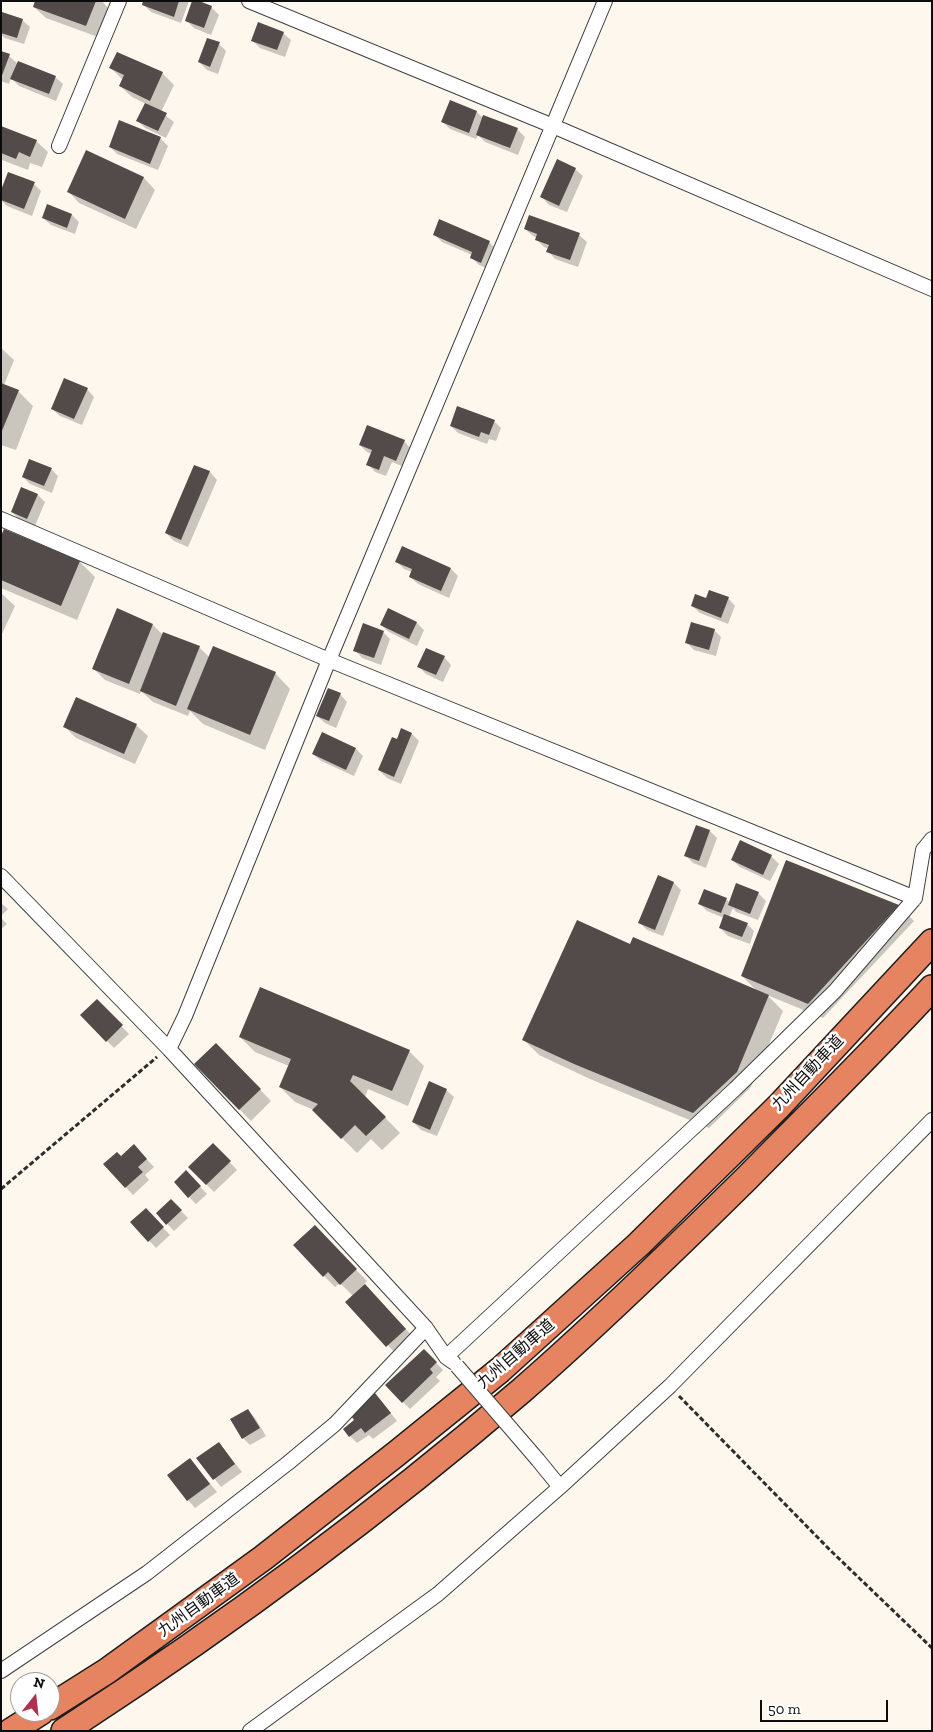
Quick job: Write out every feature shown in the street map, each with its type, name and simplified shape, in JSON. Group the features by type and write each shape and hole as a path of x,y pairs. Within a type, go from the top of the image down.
{"highway":[{"name":"九州自動車道","path":"60,1701 108,1671 263,1558 500,1370 639,1244 779,1106 932,942"},
{"name":"九州自動車道","path":"64,1731 124,1692 284,1579 418,1476 521,1390 661,1263 817,1108 932,988"},
{"path":"11,1731 26,1722"}],"street":[{"path":"59,146 119,1"},
{"path":"249,1 553,126 932,290"},
{"path":"169,1049 185,1016 329,660 605,1"},
{"path":"1,520 329,660 915,898"},
{"path":"452,1361 835,991 915,898 923,850 932,839"},
{"path":"1,876 169,1049 426,1328 560,1487"},
{"path":"250,1731 438,1594 560,1487 670,1386 932,1120"},
{"path":"1,1671 147,1573 288,1463 335,1424 426,1328"}],"path":[{"path":"1,1189 157,1057 169,1049"},
{"path":"670,1386 830,1550 932,1648"}],"building":[{"path":"35,1 96,1 86,26 33,7"},
{"path":"143,1 179,1 174,17 142,5"},
{"path":"192,1 199,1 212,6 204,28 185,21"},
{"path":"2,12 23,19 17,38 1,33"},
{"path":"258,22 284,32 277,50 251,41"},
{"path":"207,38 220,42 210,67 198,62"},
{"path":"1,51 10,54 1,78"},
{"path":"117,52 163,72 150,101 119,86 124,75 109,68"},
{"path":"18,61 56,76 49,94 10,79"},
{"path":"450,100 477,111 469,133 441,122"},
{"path":"145,103 167,113 158,131 136,121"},
{"path":"483,115 518,128 510,148 476,135"},
{"path":"119,120 161,137 150,164 109,147"},
{"path":"1,126 37,140 30,157 19,152 16,159 1,153"},
{"path":"86,150 144,177 125,219 67,192"},
{"path":"557,159 576,168 559,206 540,197"},
{"path":"8,172 35,182 24,209 1,200 1,190"},
{"path":"47,204 72,214 67,228 42,218"},
{"path":"529,215 580,233 570,260 546,252 549,245 535,240 537,234 524,229"},
{"path":"439,219 490,241 481,263 470,258 472,252 433,235"},
{"path":"64,378 88,388 74,419 51,409"},
{"path":"1,383 19,390 1,433"},
{"path":"457,406 495,420 489,435 481,432 479,437 450,426"},
{"path":"367,425 405,440 396,461 384,456 379,470 366,465 372,450 359,445"},
{"path":"29,459 52,468 44,486 22,477"},
{"path":"194,465 210,471 181,540 165,533"},
{"path":"21,487 38,494 27,519 11,512"},
{"path":"4,529 80,561 61,606 1,580 1,536"},
{"path":"402,546 451,568 441,591 409,577 412,569 395,562"},
{"path":"709,590 729,597 721,618 691,606 695,594 706,598"},
{"path":"117,608 153,624 129,684 92,669"},
{"path":"388,608 417,622 409,639 380,625"},
{"path":"691,622 715,629 709,650 685,643"},
{"path":"363,623 384,631 374,658 353,651"},
{"path":"163,632 200,646 176,706 140,691"},
{"path":"213,646 276,672 250,735 187,709"},
{"path":"426,648 445,656 436,675 417,667"},
{"path":"328,688 341,693 329,721 316,716"},
{"path":"76,697 137,724 124,754 63,727"},
{"path":"401,728 412,733 394,777 378,770 392,737 397,739"},
{"path":"322,732 356,748 346,770 312,754"},
{"path":"696,825 710,830 699,861 684,856"},
{"path":"740,840 772,855 763,875 731,860"},
{"path":"786,860 899,905 808,1004 741,976"},
{"path":"658,875 674,882 655,930 638,923"},
{"path":"736,883 759,892 750,914 728,905"},
{"path":"704,889 727,898 721,913 698,904"},
{"path":"724,914 748,923 742,937 719,928"},
{"path":"577,920 630,944 633,937 769,995 737,1072 693,1113 574,1064 522,1040"},
{"path":"260,987 410,1050 392,1091 353,1075 350,1081 386,1117 366,1136 355,1125 341,1139 312,1110 318,1104 279,1087 291,1059 239,1037"},
{"path":"97,999 123,1025 106,1042 80,1015"},
{"path":"216,1043 261,1089 239,1110 194,1064"},
{"path":"429,1081 447,1089 430,1130 412,1122"},
{"path":"213,1143 231,1161 206,1185 188,1167"},
{"path":"134,1144 147,1159 138,1167 143,1172 125,1188 103,1164 117,1152 121,1156"},
{"path":"186,1170 201,1186 188,1198 174,1182"},
{"path":"171,1199 182,1210 166,1225 156,1213"},
{"path":"146,1208 164,1227 148,1242 130,1222"},
{"path":"315,1225 357,1269 340,1285 328,1272 323,1277 293,1245"},
{"path":"365,1284 406,1329 386,1347 345,1302"},
{"path":"424,1349 437,1362 430,1369 433,1373 402,1403 385,1385"},
{"path":"375,1393 391,1413 365,1433 361,1428 349,1437 343,1429 354,1420 349,1413"},
{"path":"248,1409 260,1428 242,1439 230,1419"},
{"path":"219,1442 235,1464 213,1480 196,1458"},
{"path":"190,1458 210,1484 187,1501 167,1475"}]}
